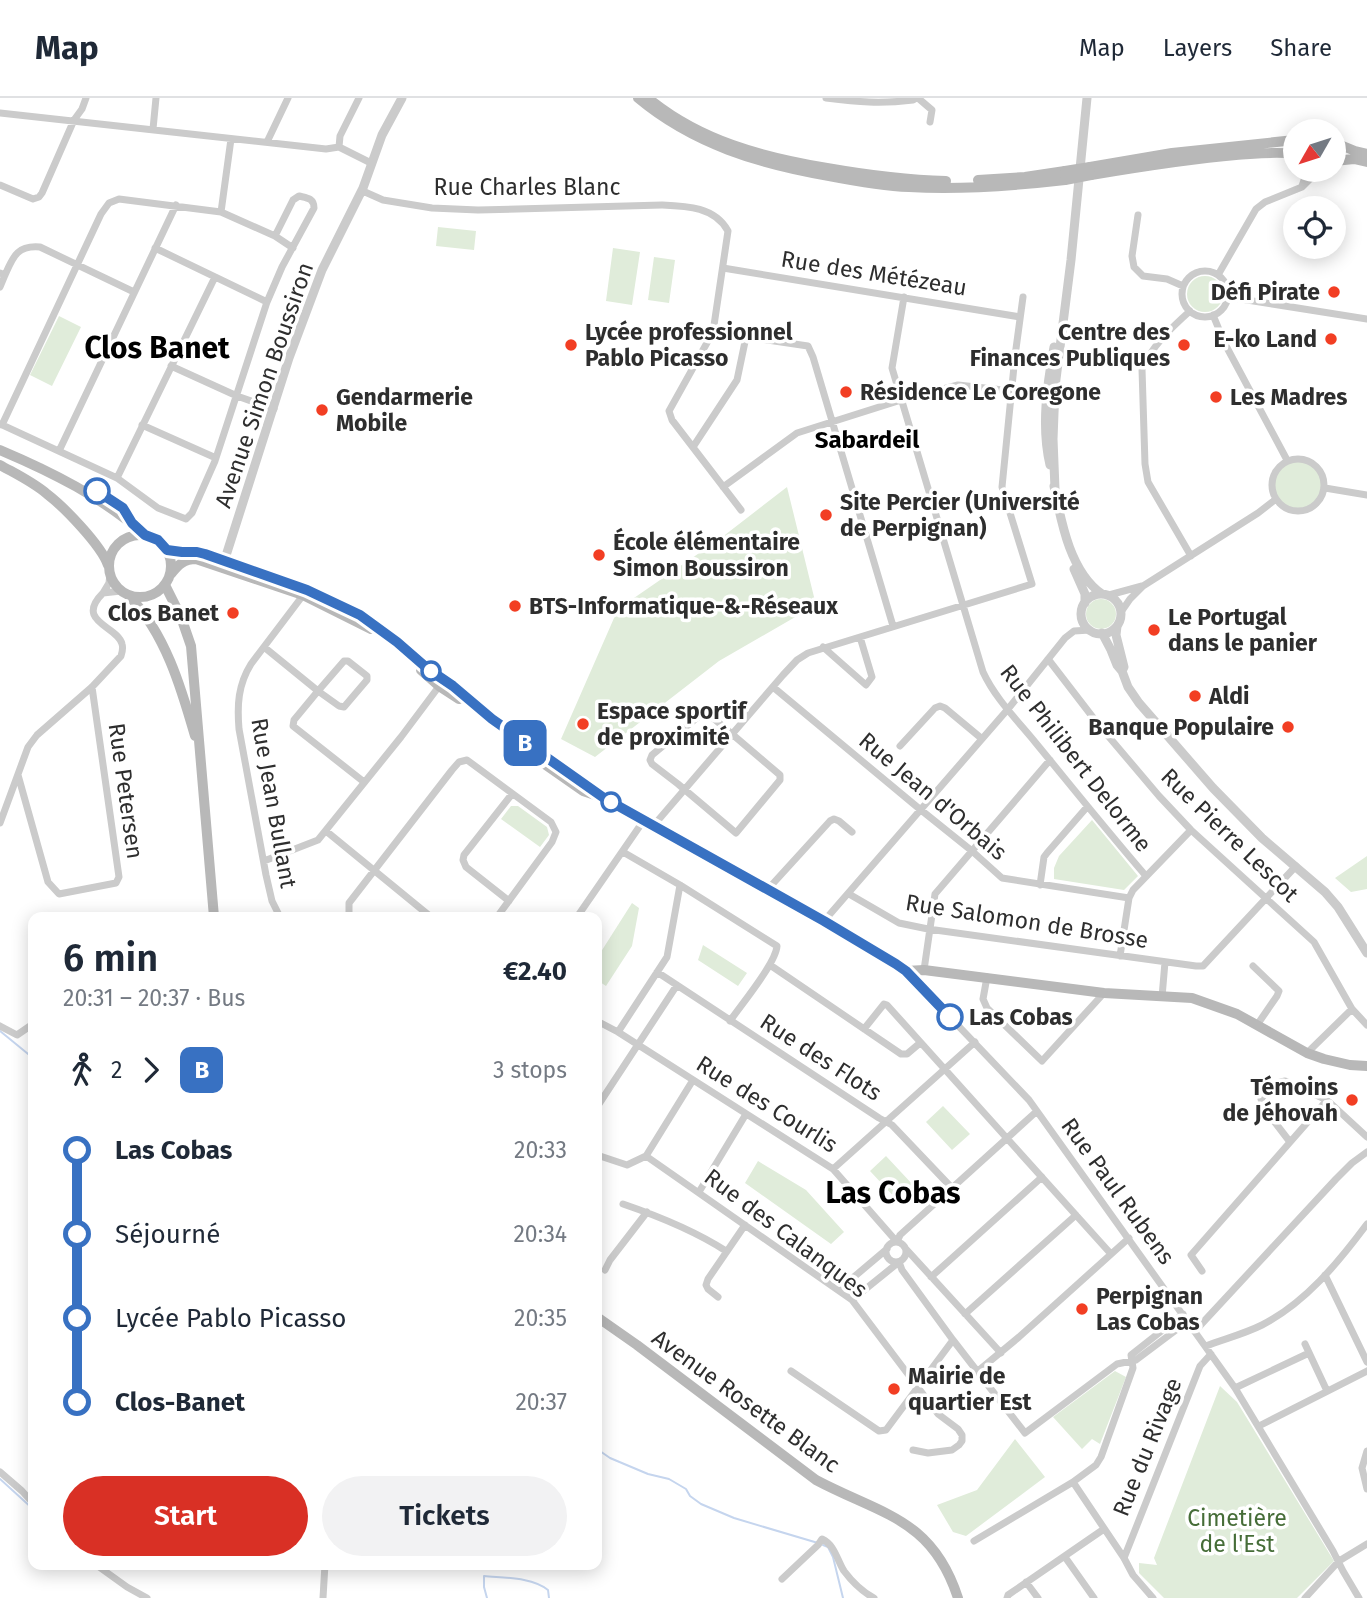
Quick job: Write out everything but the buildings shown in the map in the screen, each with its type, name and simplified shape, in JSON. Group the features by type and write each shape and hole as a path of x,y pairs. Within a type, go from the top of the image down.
{"main road":[{"path":"638,98 679,128 715,146 760,162 798,171 908,187 1016,185 1065,175 1171,161 1265,153 1283,154"},
{"path":"648,98 684,123 715,138 754,153 811,166 895,179 967,181 1065,175"},
{"path":"1091,171 1172,153 1283,141"},
{"path":"1346,143 1367,154"},
{"path":"1346,160 1367,162"},
{"path":"0,450 68,481 145,535 158,540 167,550 170,558 168,579 191,646 214,912"},
{"path":"0,464 50,496 95,543 105,556 112,580 142,609 170,663 200,757"},
{"path":"0,470 55,502"},
{"path":"109,570 117,545 130,536 145,535"},
{"path":"167,550 197,552 305,592"},
{"path":"125,593 136,597 153,595 179,565 196,559 334,601 374,623 441,683 453,686 508,731 604,798 824,921 906,971 924,970 1104,993 1192,998 1237,1014 1307,1053 1350,1065 1367,1066"},
{"name":"Avenue Rosette Blanc","path":"602,1321 816,1480 889,1514 918,1533 943,1563 958,1598"}],"street":[{"path":"0,184 33,199 39,197 86,98"},
{"path":"153,129 156,98"},
{"path":"267,142 288,98"},
{"path":"339,147 340,136 359,98"},
{"name":"Avenue Simon Boussiron","path":"226,561 289,358 322,270 360,194 382,135 402,98"},
{"path":"826,98 883,103 917,98 932,110 930,122"},
{"path":"1087,98 1065,308 1049,391 1048,456 1059,515 1084,576 1095,589 1117,602 1121,612"},
{"path":"0,113 326,149 339,147 371,163"},
{"path":"222,212 231,139"},
{"path":"1302,187 1304,182"},
{"path":"1218,275 1256,209 1307,182"},
{"name":"Rue Charles Blanc","path":"360,194 365,192 383,200 432,208 478,210 689,206 714,215 728,231 723,268"},
{"path":"275,236 293,200 299,196 311,199 314,208 293,248 282,267 267,302 215,458 192,513 186,519 158,508 117,478 1,425 101,214 109,203 119,199 222,212 275,236 293,248"},
{"path":"59,451 176,205"},
{"path":"1138,215 1132,256 1134,267 1143,276 1167,279 1183,286"},
{"path":"0,287 3,274 13,256 30,246 40,247 135,292"},
{"path":"155,248 267,302"},
{"path":"723,268 713,332 669,411 672,420 741,510"},
{"name":"Rue des Métézeau","path":"723,268 1020,317"},
{"path":"1198,272 1218,275 1226,285 1228,297 1223,308 1213,315 1201,316 1190,311 1183,300 1183,286 1187,280 1198,272"},
{"path":"117,478 215,277"},
{"name":"Rue Philibert Delorme","path":"904,297 892,368 983,673 1008,709 1146,876"},
{"path":"654,825 797,660 823,647 1032,584 1002,487 1023,297"},
{"path":"1228,297 1367,318"},
{"path":"1190,311 1173,326 1148,356 1142,369 1148,482 1191,556"},
{"path":"1213,315 1225,344 1287,460"},
{"path":"713,332 808,346 893,626"},
{"path":"693,447 737,380 746,337"},
{"path":"171,366 237,396 274,409"},
{"path":"723,486 797,433 902,400 958,385 1012,391 1049,391"},
{"path":"1049,391 1055,489"},
{"path":"142,425 215,458"},
{"path":"1295,458 1317,466 1325,488 1318,503 1304,511 1296,512 1288,510 1276,499 1272,482 1274,473 1280,466 1295,458"},
{"path":"1325,488 1367,495"},
{"path":"1122,671 1124,667 1116,635 1117,626 1121,612 1130,599 1143,586 1276,499"},
{"path":"1065,534 1066,550 1085,594 1082,620 1090,630"},
{"path":"215,565 223,565 226,561"},
{"path":"0,823 27,747 92,687 121,656 122,643 117,635 97,621 94,614 97,599 109,583 109,570"},
{"path":"1084,603 1089,598 1118,594 1143,586"},
{"name":"Rue Jean Bullant","path":"278,912 272,901 258,836 237,706 244,676 305,592"},
{"path":"103,593 125,593"},
{"path":"824,921 1008,709 1065,638 1074,631 1090,630 1102,633 1117,626"},
{"path":"1102,633 1128,687 1139,703 1213,788 1262,838 1322,888 1338,907 1367,953"},
{"path":"823,647 866,685 872,677 860,637"},
{"path":"264,647 318,691 339,706 344,707 367,680 367,676 348,661 344,661 318,691 294,720 293,726 364,782"},
{"name":"Rue Pierre Lescot","path":"1048,659 1159,796 1191,830 1314,942 1352,1009 1367,1025"},
{"path":"264,861 317,840 326,831 441,683"},
{"name":"Rue Petersen","path":"18,775 48,882 53,888 60,894 116,883 119,877 92,687"},
{"name":"Rue Jean d'Orbais","path":"773,687 1002,878 1129,898"},
{"path":"900,746 935,708 940,706 981,737"},
{"path":"705,711 780,775 780,780 736,833 685,790 650,760 652,755 705,711"},
{"path":"349,912 349,902 373,869 459,762 467,760 551,822 556,832 552,842 501,912"},
{"path":"924,970 934,894 1050,760"},
{"path":"509,901 466,867 463,860 464,855 512,794"},
{"path":"1040,885 1044,857 1087,807"},
{"path":"580,912 644,820"},
{"path":"768,890 830,821 839,821 852,832"},
{"path":"1121,956 1129,898 1133,890 1191,830"},
{"path":"326,831 425,912"},
{"path":"622,852 776,946 776,953 769,965 730,1021"},
{"name":"Rue Salomon de Brosse","path":"849,894 899,923 928,929 1203,966 1296,866"},
{"path":"618,1032 667,957 680,885"},
{"name":"Rue Salomon de Brosse","path":"1162,997 1165,962"},
{"path":"769,965 901,1054 907,1054 920,1043"},
{"path":"1253,966 1279,991 1257,1025"},
{"name":"Rue Paul Rubens","path":"906,971 1020,1089 1129,1238 1236,1388 1359,1598"},
{"name":"Rue des Flots","path":"657,972 892,1125 952,1188"},
{"path":"987,977 983,999 987,1007 1049,1068"},
{"path":"602,1099 677,985"},
{"path":"1042,1061 1104,993"},
{"path":"864,1029 884,1004 887,1005 1111,1254"},
{"path":"1307,1053 1352,1009"},
{"name":"Rue des Courlis","path":"602,1024 833,1169 897,1242"},
{"path":"0,1026 17,1035 28,1027"},
{"path":"833,1169 975,1042"},
{"path":"602,1157 627,1165 646,1156 693,1080"},
{"path":"1290,1142 1262,1107 1261,1099 1273,1084 1280,1081 1327,1100 1367,1137"},
{"path":"1202,1271 1191,1255 1327,1100"},
{"path":"897,1242 900,1235 1037,1111"},
{"path":"699,1192 746,1114"},
{"path":"1195,1331 1344,1171 1367,1152"},
{"name":"Rue des Calanques","path":"646,1156 852,1300 938,1414 962,1435 959,1446 952,1450 913,1450"},
{"path":"931,1277 1042,1177"},
{"path":"623,1204 647,1212 726,1251"},
{"path":"605,1270 647,1212"},
{"path":"965,1314 1076,1214"},
{"path":"1206,1346 1260,1326 1284,1312 1325,1275 1367,1224"},
{"path":"718,1297 706,1284 745,1226"},
{"path":"978,1371 1020,1337 1129,1238"},
{"path":"840,1291 891,1244 897,1242 902,1244 1001,1353"},
{"path":"887,1249 890,1260 899,1262"},
{"path":"852,1300 899,1262 906,1255 906,1249"},
{"path":"899,1262 953,1340 1025,1433 1116,1364 1136,1360 1186,1318"},
{"path":"1325,1275 1367,1362"},
{"path":"791,1371 879,1431 886,1430 953,1340"},
{"path":"1305,1343 1327,1391"},
{"path":"1236,1388 1309,1353"},
{"name":"Rue du Rivage","path":"1124,1558 1200,1366 1211,1354"},
{"path":"974,1541 1073,1482 1096,1465 1133,1368 1132,1360"},
{"path":"1259,1426 1367,1371"},
{"path":"1366,1487 1362,1468 1367,1451"},
{"path":"0,1472 28,1498"},
{"path":"1073,1482 1133,1575 1153,1598"},
{"path":"1007,1598 1104,1529"},
{"path":"782,1579 822,1539 827,1541 835,1552 842,1569 856,1586 874,1598"},
{"path":"1305,1598 1339,1561 1367,1544"},
{"path":"1065,1557 1094,1598"},
{"path":"103,1570 148,1598"},
{"path":"323,1598 325,1570"},
{"path":"1026,1582 1038,1598"},
{"path":"1139,1598 1146,1591"}],"green space":[{"path":"438,227 476,231 474,250 436,246"},
{"path":"613,248 640,252 632,305 606,301"},
{"path":"654,257 675,260 669,303 648,300"},
{"path":"1205,276 1218,281 1223,294 1218,307 1205,312 1192,307 1187,294 1192,281"},
{"path":"59,316 81,327 52,386 30,375"},
{"path":"1298,459 1317,466 1324,485 1317,504 1298,511 1279,504 1272,485 1279,466"},
{"path":"787,487 816,605 719,661 595,757 561,739 618,609 721,538"},
{"path":"1101,599 1112,603 1116,614 1112,625 1101,629 1090,625 1086,614 1090,603"},
{"path":"511,806 518,806 547,827 549,835 540,847 501,819"},
{"path":"1092,820 1138,876 1124,890 1054,879 1054,868 1059,856"},
{"path":"1367,856 1367,889 1351,892 1335,878"},
{"path":"632,903 639,908 632,946 606,986 602,983 602,950"},
{"path":"703,945 747,973 738,986 698,960"},
{"path":"943,1106 970,1134 952,1150 926,1122"},
{"path":"886,1156 914,1186 898,1201 870,1171"},
{"path":"758,1161 806,1190 844,1232 831,1244 745,1183"},
{"path":"1115,1371 1126,1377 1100,1444 1092,1439 1082,1449 1053,1417"},
{"name":"Cimetière de l'Est","path":"1220,1386 1237,1402 1334,1561 1297,1598 1164,1598 1139,1573 1139,1563 1157,1565 1154,1558"},
{"path":"1015,1439 1045,1477 966,1536 953,1532 937,1505 977,1490"}],"waterway":[{"path":"0,1031 28,1054"},
{"path":"602,1452 648,1474 669,1479 686,1489 690,1496 701,1504 734,1518 818,1543"},
{"path":"0,1479 28,1504"},
{"path":"823,1545 828,1547 833,1557 843,1598"},
{"path":"487,1598 484,1576 534,1583 548,1590 549,1598"}],"bus line":[{"name":"B","path":"97,491 123,508 132,523 145,535 158,540 167,550 205,554 289,583 334,601 374,623 492,719 576,779 604,798 896,964 950,1017"}],"place":[{"name":"Défi Pirate","path":"1334,292"},
{"name":"E-ko Land","path":"1331,339"},
{"name":"Lycée professionnel Pablo Picasso","path":"571,345"},
{"name":"Centre des Finances Publiques","path":"1184,345"},
{"name":"Résidence Le Coregone","path":"846,392"},
{"name":"Les Madres","path":"1216,397"},
{"name":"Gendarmerie Mobile","path":"322,410"},
{"name":"Site Percier (Université de Perpignan)","path":"826,515"},
{"name":"École élémentaire Simon Boussiron","path":"599,555"},
{"name":"BTS-Informatique-&-Réseaux","path":"515,606"},
{"name":"Clos Banet","path":"233,613"},
{"name":"Le Portugal dans le panier","path":"1154,630"},
{"name":"Aldi","path":"1195,696"},
{"name":"Espace sportif de proximité","path":"583,724"},
{"name":"Banque Populaire","path":"1288,727"},
{"name":"Las Cobas","path":"950,1017"},
{"name":"Témoins de Jéhovah","path":"1352,1100"},
{"name":"Perpignan Las Cobas","path":"1082,1309"},
{"name":"Mairie de quartier Est","path":"894,1389"}],"district":[{"name":"Clos Banet","path":"157,348"},
{"name":"Sabardeil","path":"867,440"},
{"name":"Las Cobas","path":"893,1193"}]}
